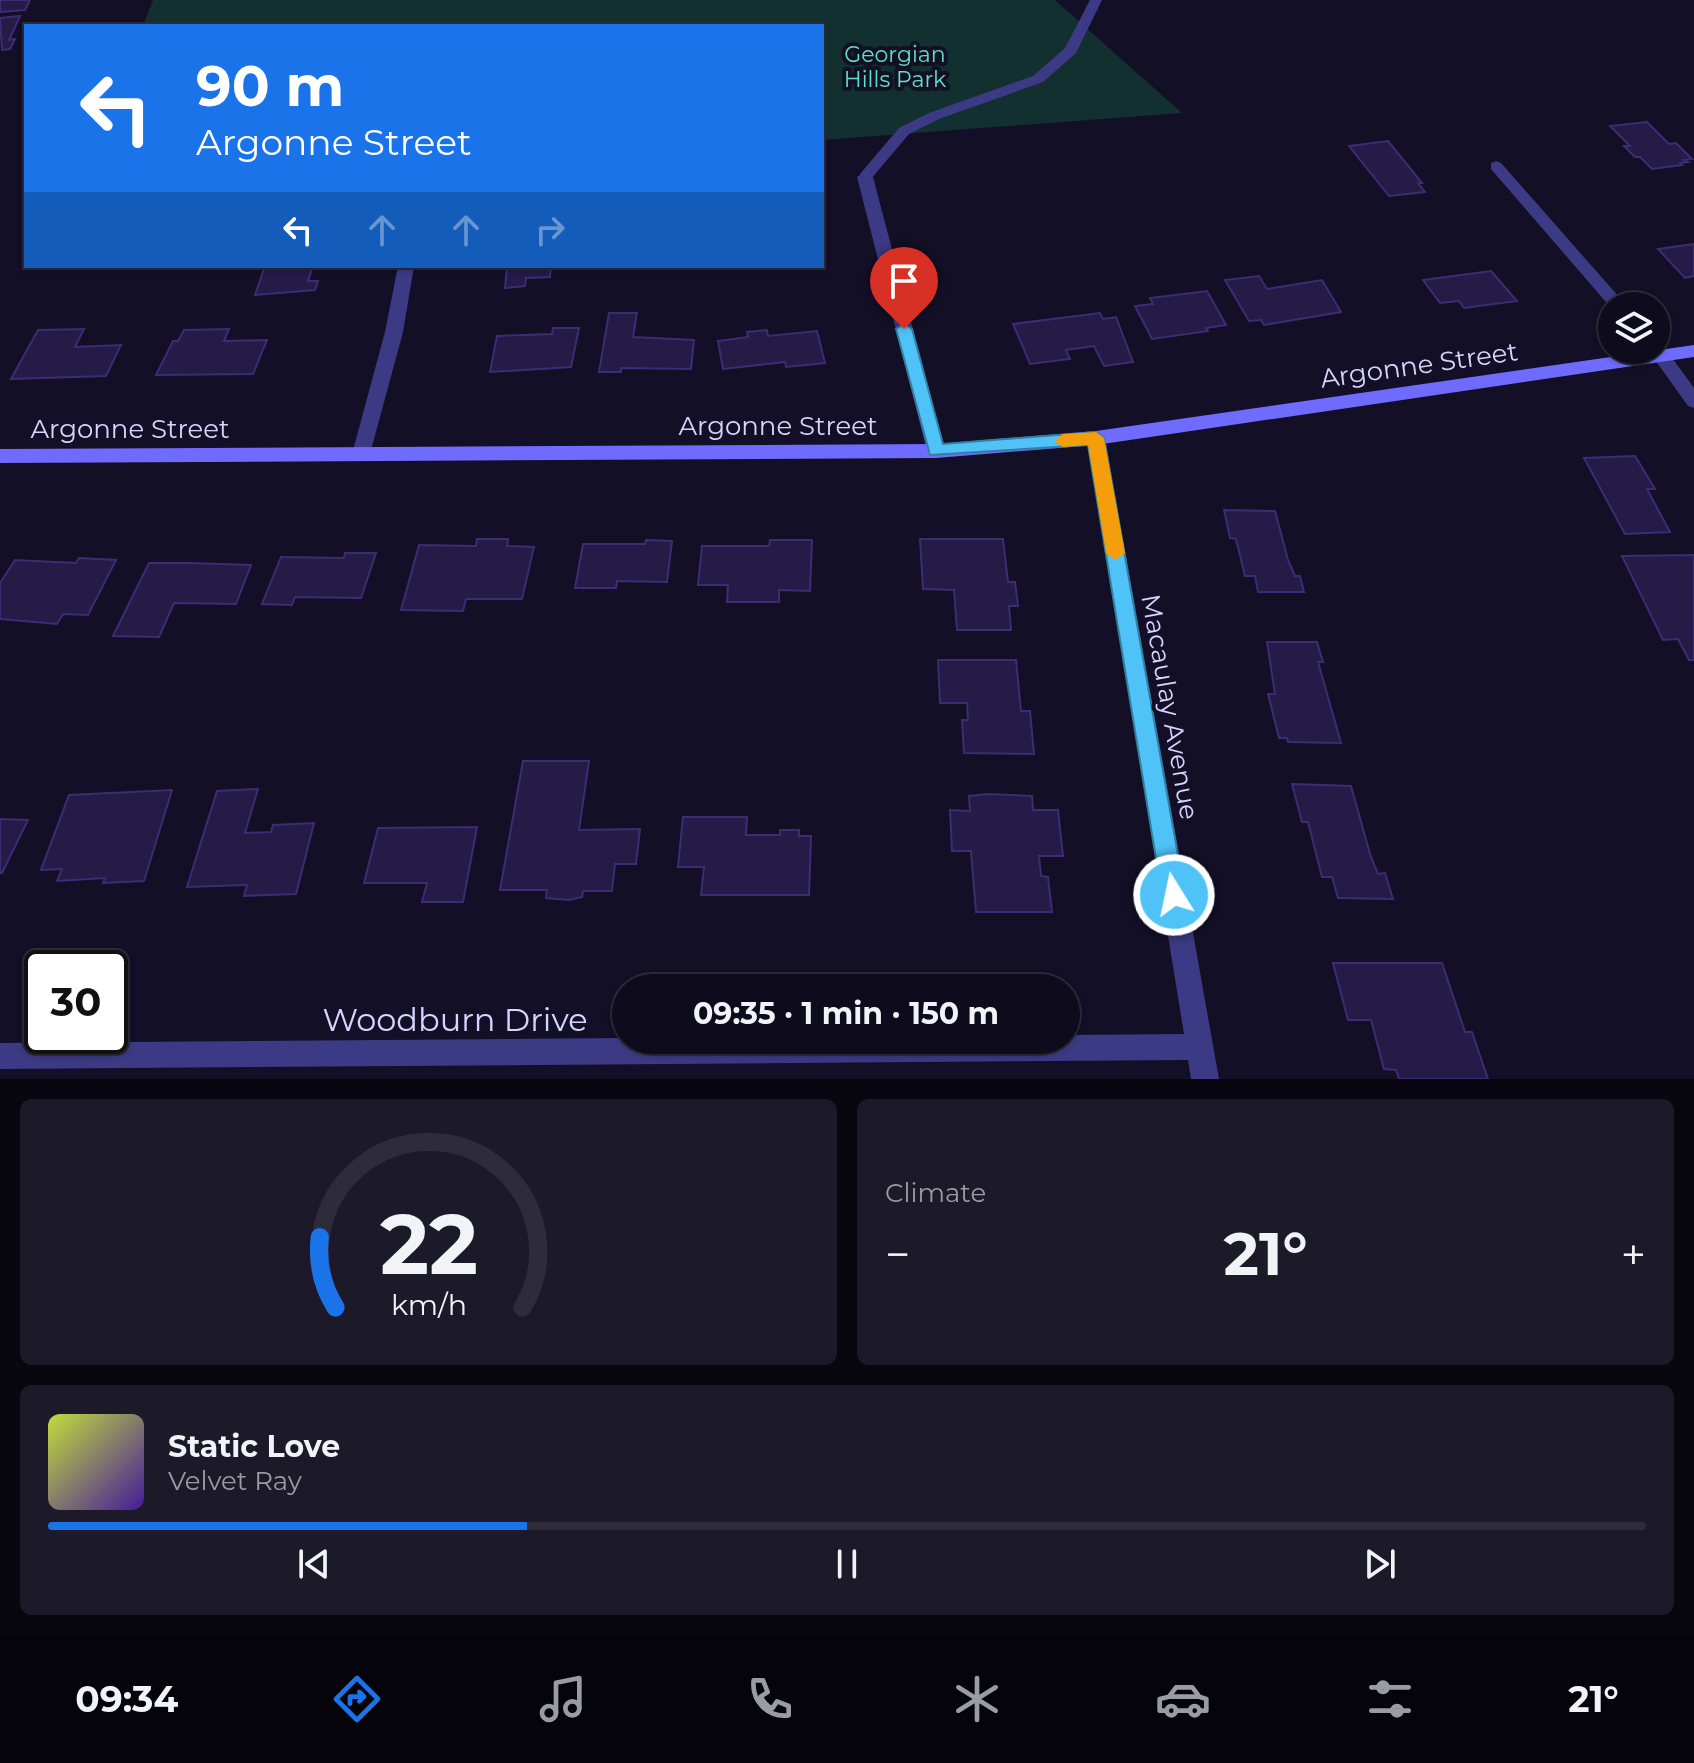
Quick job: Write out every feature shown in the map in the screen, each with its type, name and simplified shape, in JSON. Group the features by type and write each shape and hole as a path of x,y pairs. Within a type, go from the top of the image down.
{"street":[{"path":"936,451 865,177 904,131 934,116 1038,79 1071,50 1096,0"},
{"path":"1496,166 1607,292"},
{"path":"361,454 394,332 406,268"},
{"name":"Argonne Street","path":"1670,352 1694,351"},
{"name":"Argonne Street","path":"0,456 936,451 1096,438 1598,361"},
{"path":"1668,364 1694,401"},
{"name":"Macaulay Avenue","path":"1096,438 1205,1079"},
{"name":"Woodburn Drive","path":"0,1056 1200,1047"}],"green space":[{"name":"Georgian Hills Park","path":"153,0 1055,0 1182,113 824,140 824,24 144,24"}],"building":[{"path":"0,0 30,0 25,10 0,12"},
{"path":"20,16 9,40 15,39 10,49 2,50 0,18"},
{"path":"1647,122 1669,144 1676,143 1692,159 1684,160 1688,162 1680,163 1682,165 1652,169 1624,146 1630,146 1610,126"},
{"path":"1388,141 1422,183 1418,183 1425,192 1389,196 1349,146"},
{"path":"1694,244 1694,276 1685,278 1658,249"},
{"path":"264,268 312,268 308,281 318,281 315,290 255,295"},
{"path":"507,268 551,268 550,277 526,278 525,286 505,288"},
{"path":"1491,271 1517,301 1464,308 1459,301 1440,303 1423,280"},
{"path":"1259,276 1267,289 1322,280 1341,312 1264,325 1261,320 1249,321 1225,280"},
{"path":"1207,291 1226,325 1206,328 1208,331 1152,339 1135,306 1153,304 1150,298"},
{"path":"609,313 637,313 633,337 694,340 691,369 621,368 621,372 599,372"},
{"path":"1100,313 1103,319 1116,317 1133,362 1104,366 1094,346 1066,350 1070,359 1030,364 1013,324"},
{"path":"553,328 579,328 571,367 490,372 497,336 552,334"},
{"path":"84,329 75,347 121,345 106,376 11,379 38,330"},
{"path":"229,329 224,341 267,340 253,374 156,375 173,341 178,341 184,330"},
{"path":"767,330 768,336 817,331 825,363 786,367 785,362 723,369 718,341 748,337 747,332"},
{"path":"1635,456 1655,489 1647,489 1670,532 1625,534 1584,458"},
{"path":"1224,510 1275,511 1288,560 1295,576 1300,576 1304,592 1258,592 1255,576 1245,576 1236,539 1230,538"},
{"path":"477,539 508,539 507,546 534,547 522,599 466,599 463,611 401,610 419,545 476,546"},
{"path":"920,539 1003,539 1008,582 1015,582 1018,606 1009,606 1011,630 957,630 954,590 923,589"},
{"path":"646,540 672,541 667,582 617,581 616,588 575,588 583,544 645,544"},
{"path":"770,540 812,540 810,591 779,590 779,602 727,602 728,585 698,585 702,546 769,546"},
{"path":"345,553 376,553 361,598 295,597 292,605 262,604 281,557 344,558"},
{"path":"1694,555 1694,660 1689,660 1678,639 1663,640 1622,556"},
{"path":"79,558 116,560 88,615 63,614 57,624 0,619 0,583 15,560 76,563"},
{"path":"149,563 251,565 236,604 174,603 159,637 113,636"},
{"path":"1267,642 1317,642 1323,662 1318,662 1341,743 1288,742 1287,738 1279,738 1268,694 1275,694"},
{"path":"938,660 1016,660 1021,711 1030,711 1034,754 964,753 962,720 968,720 967,703 940,703"},
{"path":"523,761 589,761 579,830 640,829 636,864 615,864 612,891 583,891 582,897 569,900 546,898 547,890 500,890"},
{"path":"1292,784 1351,786 1370,854 1378,874 1385,873 1393,899 1338,898 1332,877 1322,877 1308,822 1302,822"},
{"path":"258,789 245,833 271,832 273,825 314,823 296,894 244,896 247,885 187,887 217,791"},
{"path":"172,790 144,881 103,883 105,878 57,881 62,869 41,870 69,795"},
{"path":"969,796 1032,796 1033,810 1058,810 1063,856 1039,856 1041,876 1048,877 1052,912 976,912 971,851 952,851 950,810 970,811"},
{"path":"683,817 747,817 746,835 780,835 780,830 799,830 799,836 811,836 809,895 701,895 704,867 678,867"},
{"path":"0,819 28,820 2,873 0,873"},
{"path":"477,827 463,902 422,902 427,883 364,883 378,828"},
{"path":"1333,963 1442,963 1465,1032 1472,1032 1488,1079 1399,1079 1396,1070 1384,1069 1371,1020 1348,1020"}],"slow traffic":[{"path":"1063,441 1096,438 1115,553"}],"route":[{"path":"904,329 936,451 1096,438 1174,895"}]}
